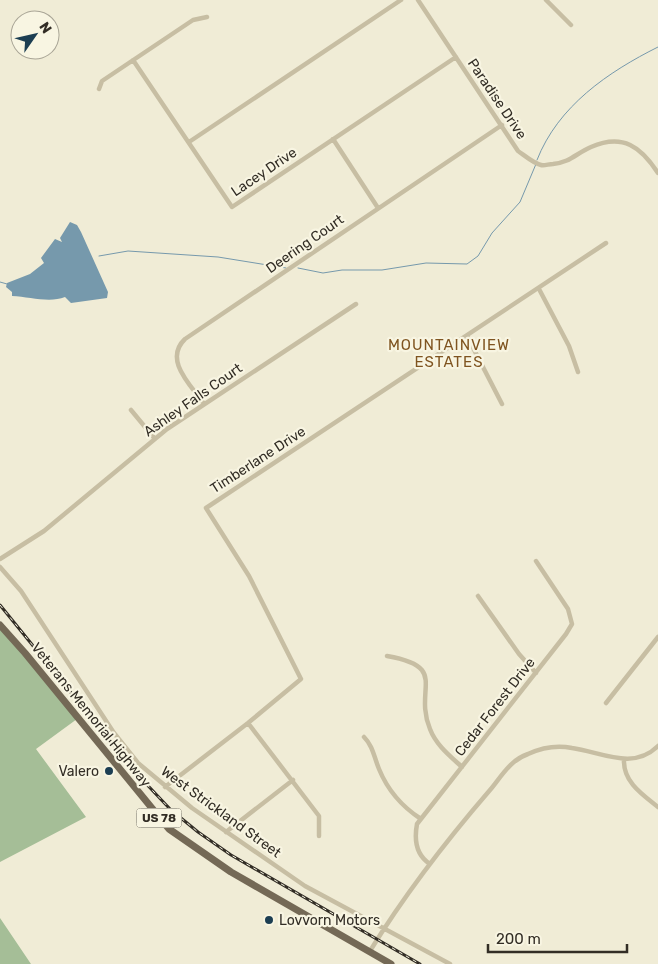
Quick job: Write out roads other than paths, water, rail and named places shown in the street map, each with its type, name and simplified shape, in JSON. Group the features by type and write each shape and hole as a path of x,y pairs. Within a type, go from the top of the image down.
{"main road":[{"name":"Veterans Memorial Highway","path":"0,625 169,829 231,872 391,964"}],"street":[{"path":"189,142 401,0"},
{"name":"Paradise Drive","path":"418,0 518,150 541,165 567,162 590,148 606,142 624,143 640,149 658,173"},
{"path":"546,0 571,25"},
{"path":"99,89 102,81 193,20 207,17"},
{"name":"Lacey Drive","path":"133,60 232,207 456,57"},
{"name":"Deering Court","path":"204,404 177,366 175,356 178,345 502,125"},
{"path":"333,139 378,208"},
{"name":"Timberlane Drive","path":"165,787 248,724 301,679 249,576 206,508 606,244"},
{"path":"539,289 573,356 578,372"},
{"name":"Ashley Falls Court","path":"0,559 44,531 155,439 204,404 356,304"},
{"path":"467,336 502,404"},
{"path":"131,410 155,439"},
{"name":"Cedar Forest Drive","path":"430,864 418,849 414,838 417,824 536,673 572,624 568,609 536,561"},
{"name":"West Strickland Street","path":"0,567 21,591 114,734 138,763 165,787 226,832 305,886 450,964"},
{"path":"478,596 519,654 536,673"},
{"path":"606,703 658,637"},
{"path":"387,656 418,664 424,673 426,715 430,730 444,751 462,767"},
{"path":"248,724 319,816 319,836"},
{"path":"364,737 370,742 379,770 390,791 404,808 421,819"},
{"path":"370,952 382,929 430,864 468,814 512,763 525,754 542,749 565,747 624,760 652,752 658,746"},
{"path":"624,760 624,770 630,780 638,790 658,807"},
{"path":"226,832 293,780"}],"water":[{"path":"70,222 77,225 81,232 108,292 107,298 71,303 65,297 46,300 12,296 12,292 6,287 7,283 30,274 44,263 41,258 55,239 62,242 60,238"}],"waterway":[{"path":"537,160 546,141 571,107 603,80 658,47"},
{"path":"298,268 323,273 342,270 382,270 426,263 467,264 478,256 492,233 520,202 536,164"},
{"path":"99,256 128,251 218,257 286,268"},
{"path":"0,282 7,284"}],"railway":[{"path":"0,605 136,773 170,809 198,832 231,855 420,964"}],"place":[{"name":"Valero","path":"109,771"},
{"name":"Lovvorn Motors","path":"269,920"}],"district":[{"name":"MOUNTAINVIEW ESTATES","path":"449,354"}]}
